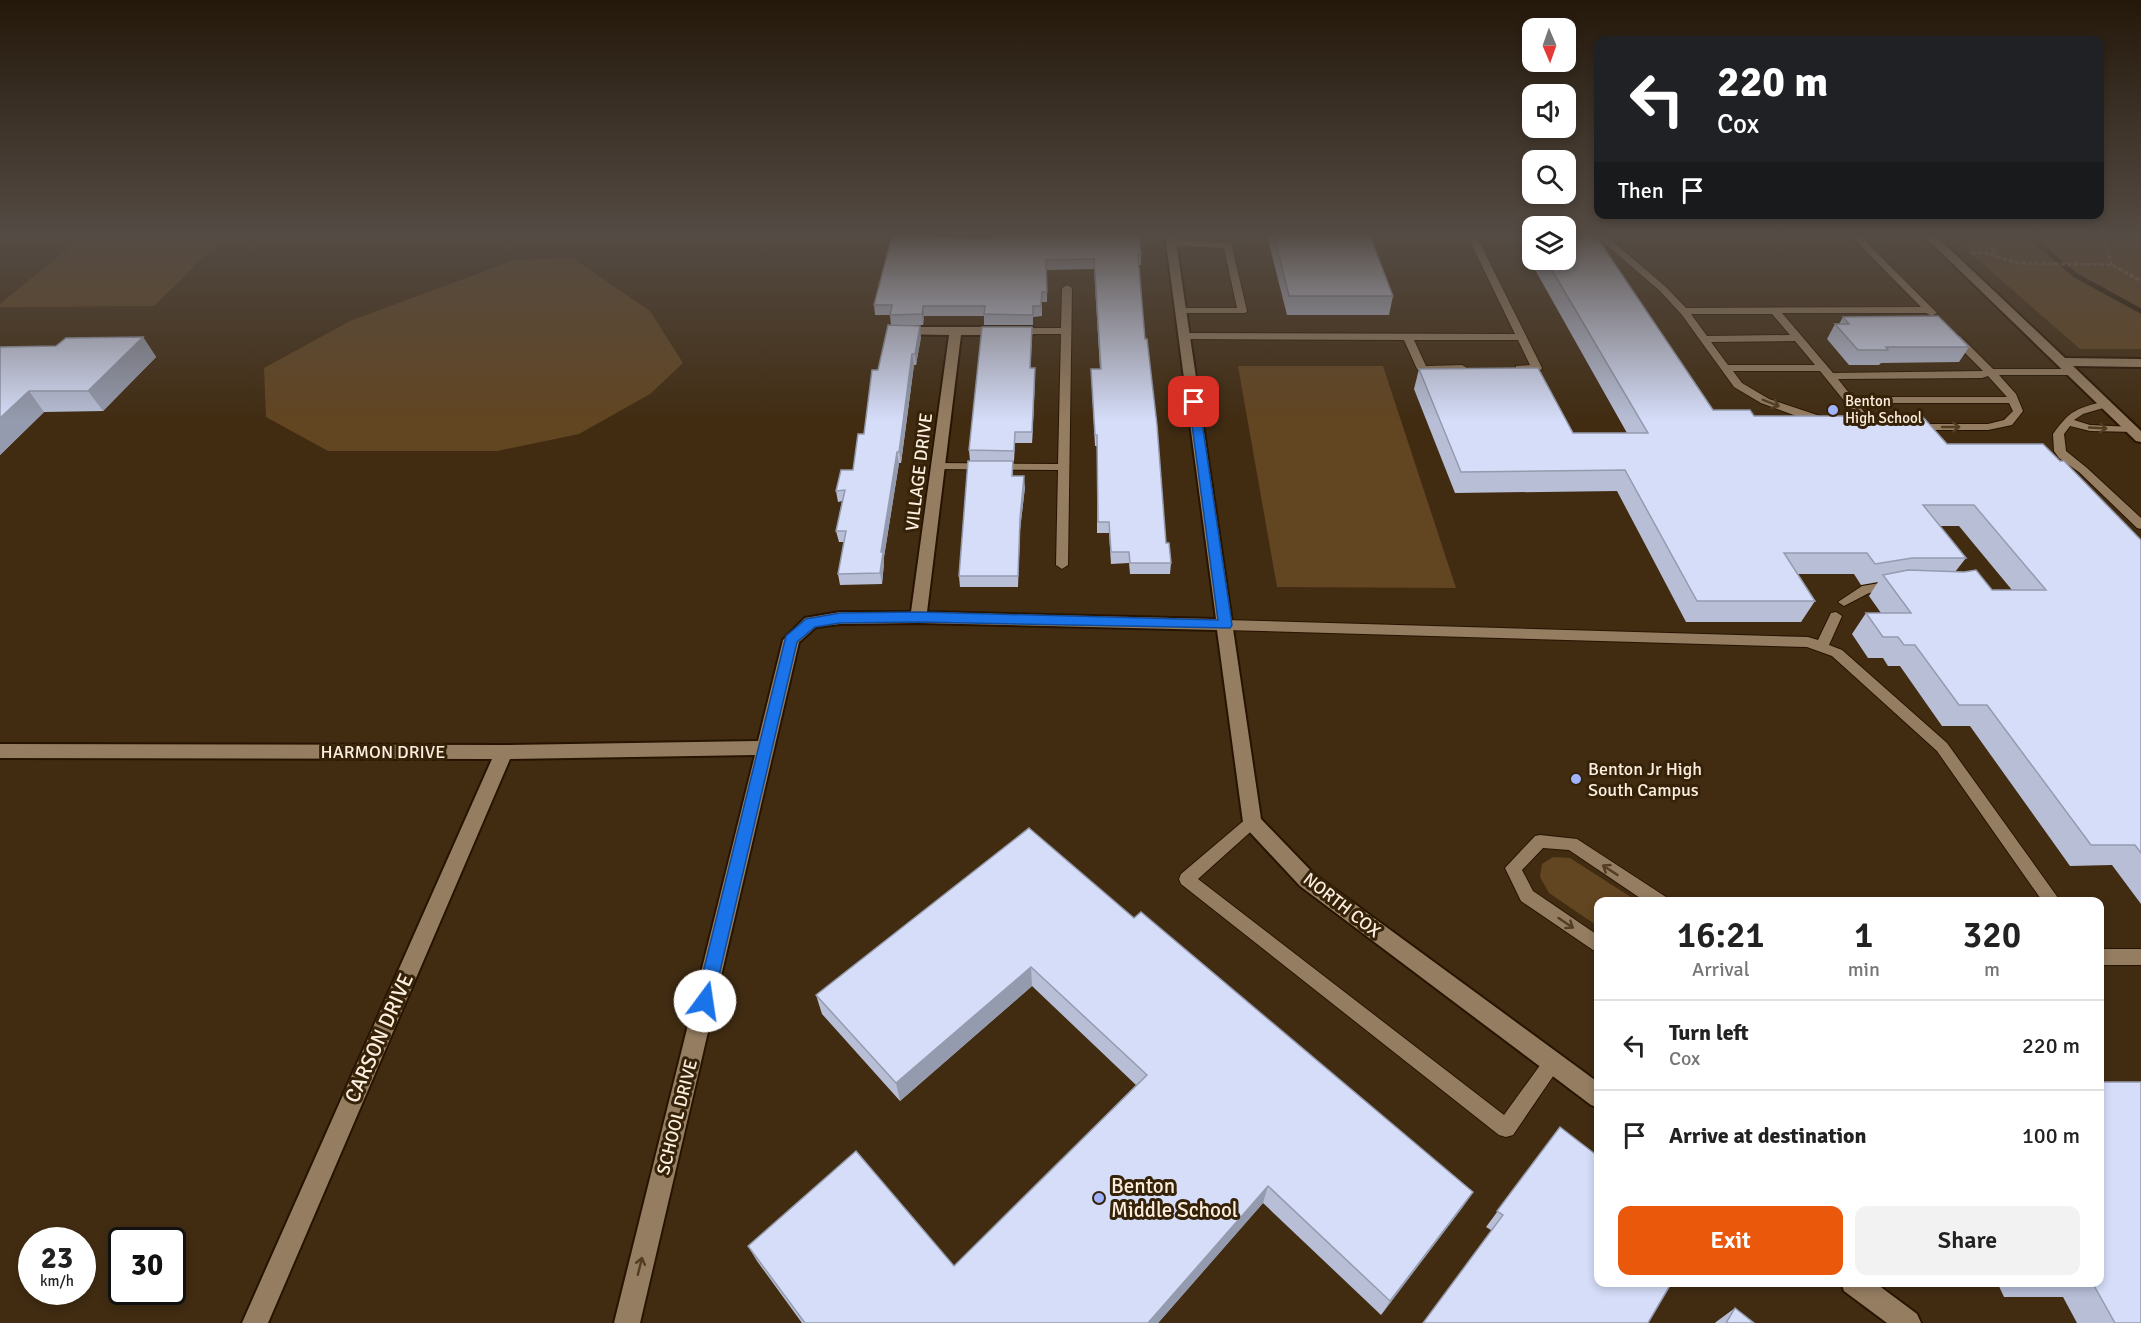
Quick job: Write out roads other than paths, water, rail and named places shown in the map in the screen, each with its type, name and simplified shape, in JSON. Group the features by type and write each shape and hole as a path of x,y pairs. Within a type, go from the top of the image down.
{"street":[{"path":"1179,297 1252,822"},
{"path":"1994,297 2137,434"},
{"path":"895,331 1032,331"},
{"name":"VILLAGE DRIVE","path":"918,617 955,331"},
{"path":"2067,367 2141,363"},
{"name":"SCHOOL DRIVE","path":"627,1323 791,640 811,622 840,618 918,617 1225,625"},
{"name":"HARMON DRIVE","path":"0,751 504,752 766,748"},
{"name":"CARSON DRIVE","path":"255,1323 504,752"},
{"name":"NORTH COX","path":"1252,822 1307,880 1594,1093"},
{"path":"1860,1287 1908,1323"}],"lane":[{"path":"1062,565 1067,297"},
{"path":"1181,311 1242,311 1239,297"},
{"path":"1502,297 1537,368 1514,368"},
{"path":"1670,297 1738,385 1765,401 1803,415 1847,424 1877,427 1849,400 1775,311"},
{"path":"1683,311 1933,314 1916,297"},
{"path":"1032,331 1066,331"},
{"path":"1906,427 1988,427 2008,423 2018,411 2011,394 1952,333"},
{"path":"1185,336 1522,337"},
{"path":"1408,337 1422,369 1468,368"},
{"path":"1704,339 1798,338"},
{"path":"1726,368 1982,375 1990,372 2067,367"},
{"path":"1849,400 2013,400"},
{"path":"2106,405 2079,412 2068,420 2058,434 2060,451 2141,525"},
{"path":"2068,422 2090,428 2137,434"},
{"path":"2060,470 2059,461 2063,456"},
{"path":"938,466 1064,467"},
{"path":"1844,602 1866,589 1904,586"},
{"path":"1821,647 1836,616"},
{"path":"1225,625 1808,642 1837,653 1942,747 2049,897"},
{"path":"1252,822 1186,879 1506,1128 1552,1063"},
{"path":"1594,942 1527,896 1513,868 1540,841 1572,844 1652,897"},
{"path":"2104,957 2141,957"}],"waterway":[{"path":"2115,297 2141,311"}],"place":[{"name":"Benton High School","path":"1833,410"},
{"name":"Benton Jr High South Campus","path":"1576,779"},
{"name":"Benton Middle School","path":"1099,1198"}]}
